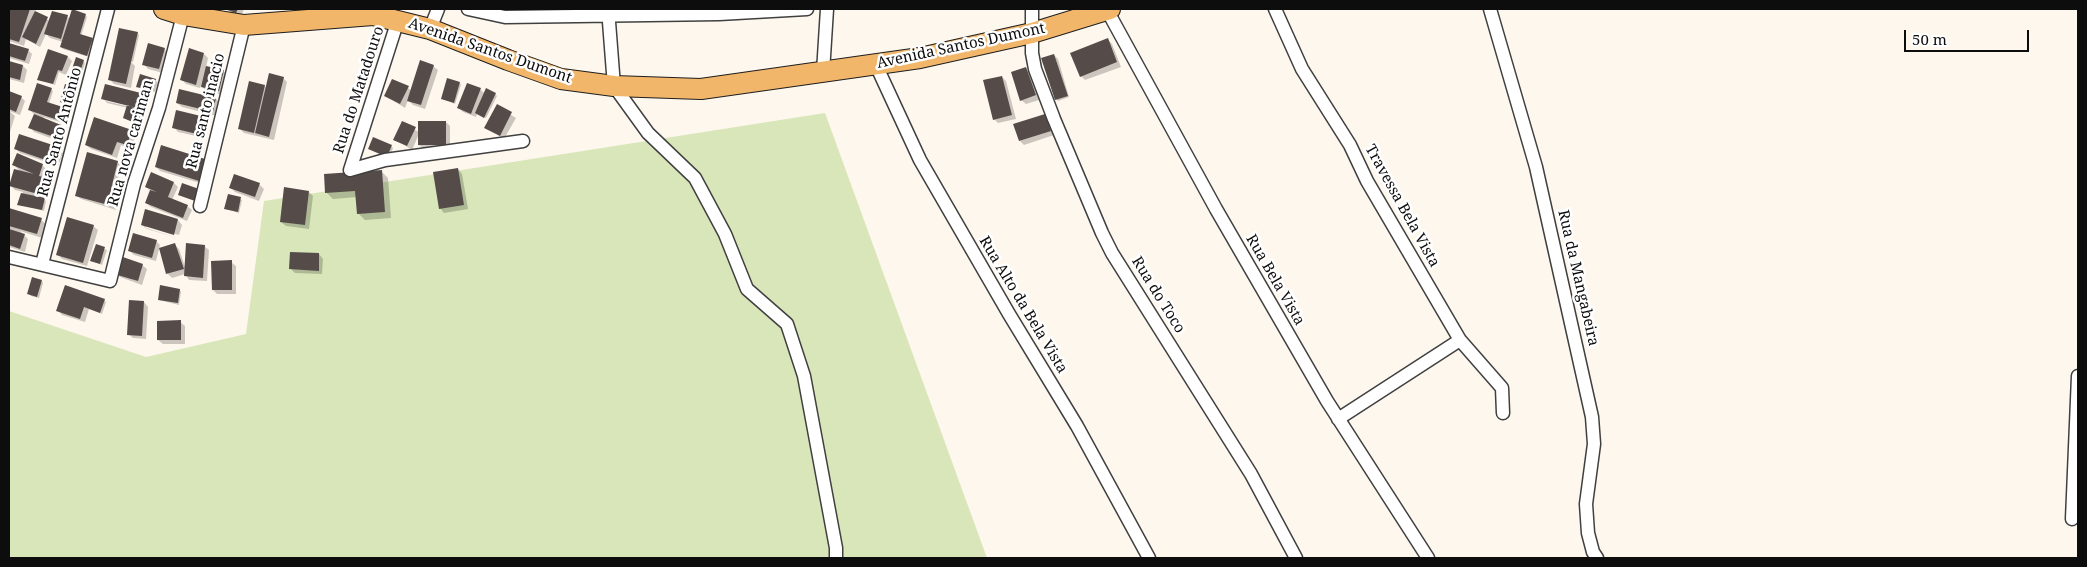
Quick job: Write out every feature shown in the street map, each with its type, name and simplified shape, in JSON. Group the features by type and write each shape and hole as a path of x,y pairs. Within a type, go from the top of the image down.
{"main road":[{"name":"Avenida Santos Dumont","path":"164,9 184,15 244,25 370,12 430,29 508,60 561,78 614,86 701,89 920,58 1032,33 1109,10"}],"street":[{"name":"Rua Santo Antônio","path":"42,264 108,9"},
{"path":"430,29 438,9"},
{"path":"468,9 505,13 719,12 807,9"},
{"path":"823,72 827,9"},
{"name":"Rua do Toco","path":"1032,9 1035,69 1078,178 1112,253 1246,466 1296,558"},
{"name":"Travessa Bela Vista","path":"1275,9 1302,69 1350,145 1367,181 1460,340 1502,388 1503,413"},
{"name":"Rua da Mangabeira","path":"1490,9 1536,167 1592,417 1594,444 1586,504 1588,533 1597,558"},
{"name":"Rua Bela Vista","path":"1109,10 1216,209 1338,419 1428,558"},
{"path":"609,12 614,86 648,133 694,178 725,234 747,289 787,324 804,376 836,548 836,558"},
{"name":"Rua nova cariman","path":"42,264 110,281 134,184 159,108 184,15"},
{"name":"Rua do Matadouro","path":"398,20 350,170 385,160 523,141"},
{"name":"Rua santo inacio","path":"200,206 244,25"},
{"name":"Rua Alto da Bela Vista","path":"876,65 920,160 1004,306 1077,426 1149,558"},
{"path":"9,257 42,264"},
{"path":"1338,419 1460,340"},
{"path":"2072,519 2078,376"}],"green space":[{"path":"825,113 987,558 9,558 9,311 146,357 246,334 264,201"}],"building":[{"path":"9,9 30,9 19,42 9,39"},
{"path":"72,9 86,14 80,34 93,38 87,56 60,47"},
{"path":"225,9 238,9 236,13"},
{"path":"35,11 48,17 36,44 22,37"},
{"path":"52,11 68,15 61,39 44,34"},
{"path":"119,28 138,32 126,84 108,80"},
{"path":"1108,38 1117,62 1080,77 1070,53"},
{"path":"9,43 29,49 25,61 9,56"},
{"path":"148,43 165,48 159,69 142,65"},
{"path":"189,48 204,53 196,85 180,80"},
{"path":"48,49 68,56 62,71 58,70 53,84 37,80"},
{"path":"1054,54 1068,96 1055,100 1041,58"},
{"path":"76,57 84,60 78,78 70,75"},
{"path":"420,60 434,65 421,105 407,101"},
{"path":"9,61 23,65 20,80 9,77"},
{"path":"206,66 224,70 219,91 201,87"},
{"path":"1026,67 1036,95 1020,101 1011,72"},
{"path":"269,73 284,77 269,137 255,133"},
{"path":"140,74 156,79 153,91 136,87"},
{"path":"1002,76 1012,115 993,120 983,80"},
{"path":"447,78 460,82 454,103 441,99"},
{"path":"392,79 409,86 400,104 384,96"},
{"path":"249,81 265,85 254,133 238,129"},
{"path":"37,83 52,88 47,102 66,108 61,121 28,110"},
{"path":"467,83 481,88 471,114 457,108"},
{"path":"65,84 74,87 68,104 60,102"},
{"path":"105,84 141,93 137,108 101,99"},
{"path":"486,88 496,93 484,118 475,113"},
{"path":"179,89 216,98 213,112 176,103"},
{"path":"9,91 22,96 16,112 9,109"},
{"path":"497,104 512,112 500,136 484,128"},
{"path":"127,105 145,112 140,125 123,118"},
{"path":"176,110 205,117 201,135 172,128"},
{"path":"34,114 61,125 57,138 28,128"},
{"path":"1045,114 1051,131 1019,141 1013,124"},
{"path":"94,117 132,130 127,145 117,142 112,155 85,145"},
{"path":"402,121 416,127 407,146 393,140"},
{"path":"418,121 446,121 446,145 418,145"},
{"path":"19,134 59,147 54,163 14,149"},
{"path":"373,137 392,145 387,157 368,149"},
{"path":"161,145 205,159 199,181 155,167"},
{"path":"87,152 118,161 111,189 117,191 112,206 75,196"},
{"path":"17,153 43,164 39,176 43,177 38,194 9,186 14,169 34,174 12,165"},
{"path":"458,168 464,205 439,209 433,172"},
{"path":"382,170 385,212 357,214 355,191 325,193 324,174"},
{"path":"151,172 174,182 168,197 188,205 183,218 145,203 150,190 157,192 145,187"},
{"path":"234,174 260,183 255,197 229,188"},
{"path":"182,183 199,189 195,201 178,195"},
{"path":"284,187 309,191 305,225 280,222"},
{"path":"21,193 45,198 42,210 17,205"},
{"path":"228,194 241,197 238,212 224,209"},
{"path":"9,208 42,218 37,234 9,226"},
{"path":"145,209 178,219 174,235 141,225"},
{"path":"67,217 94,225 83,263 56,255"},
{"path":"9,229 25,234 20,249 9,245"},
{"path":"133,233 157,240 152,258 128,251"},
{"path":"175,243 184,269 166,274 159,248"},
{"path":"186,243 205,245 203,278 184,276"},
{"path":"96,244 105,247 100,264 90,261"},
{"path":"290,252 319,253 319,271 289,269"},
{"path":"120,256 143,264 138,281 114,274"},
{"path":"232,260 232,290 212,290 211,261"},
{"path":"32,277 42,280 37,297 27,294"},
{"path":"65,285 105,299 100,313 84,307 80,319 56,311"},
{"path":"160,285 180,289 178,303 158,300"},
{"path":"129,300 144,301 142,336 127,335"},
{"path":"181,320 181,340 157,340 157,321"}]}
